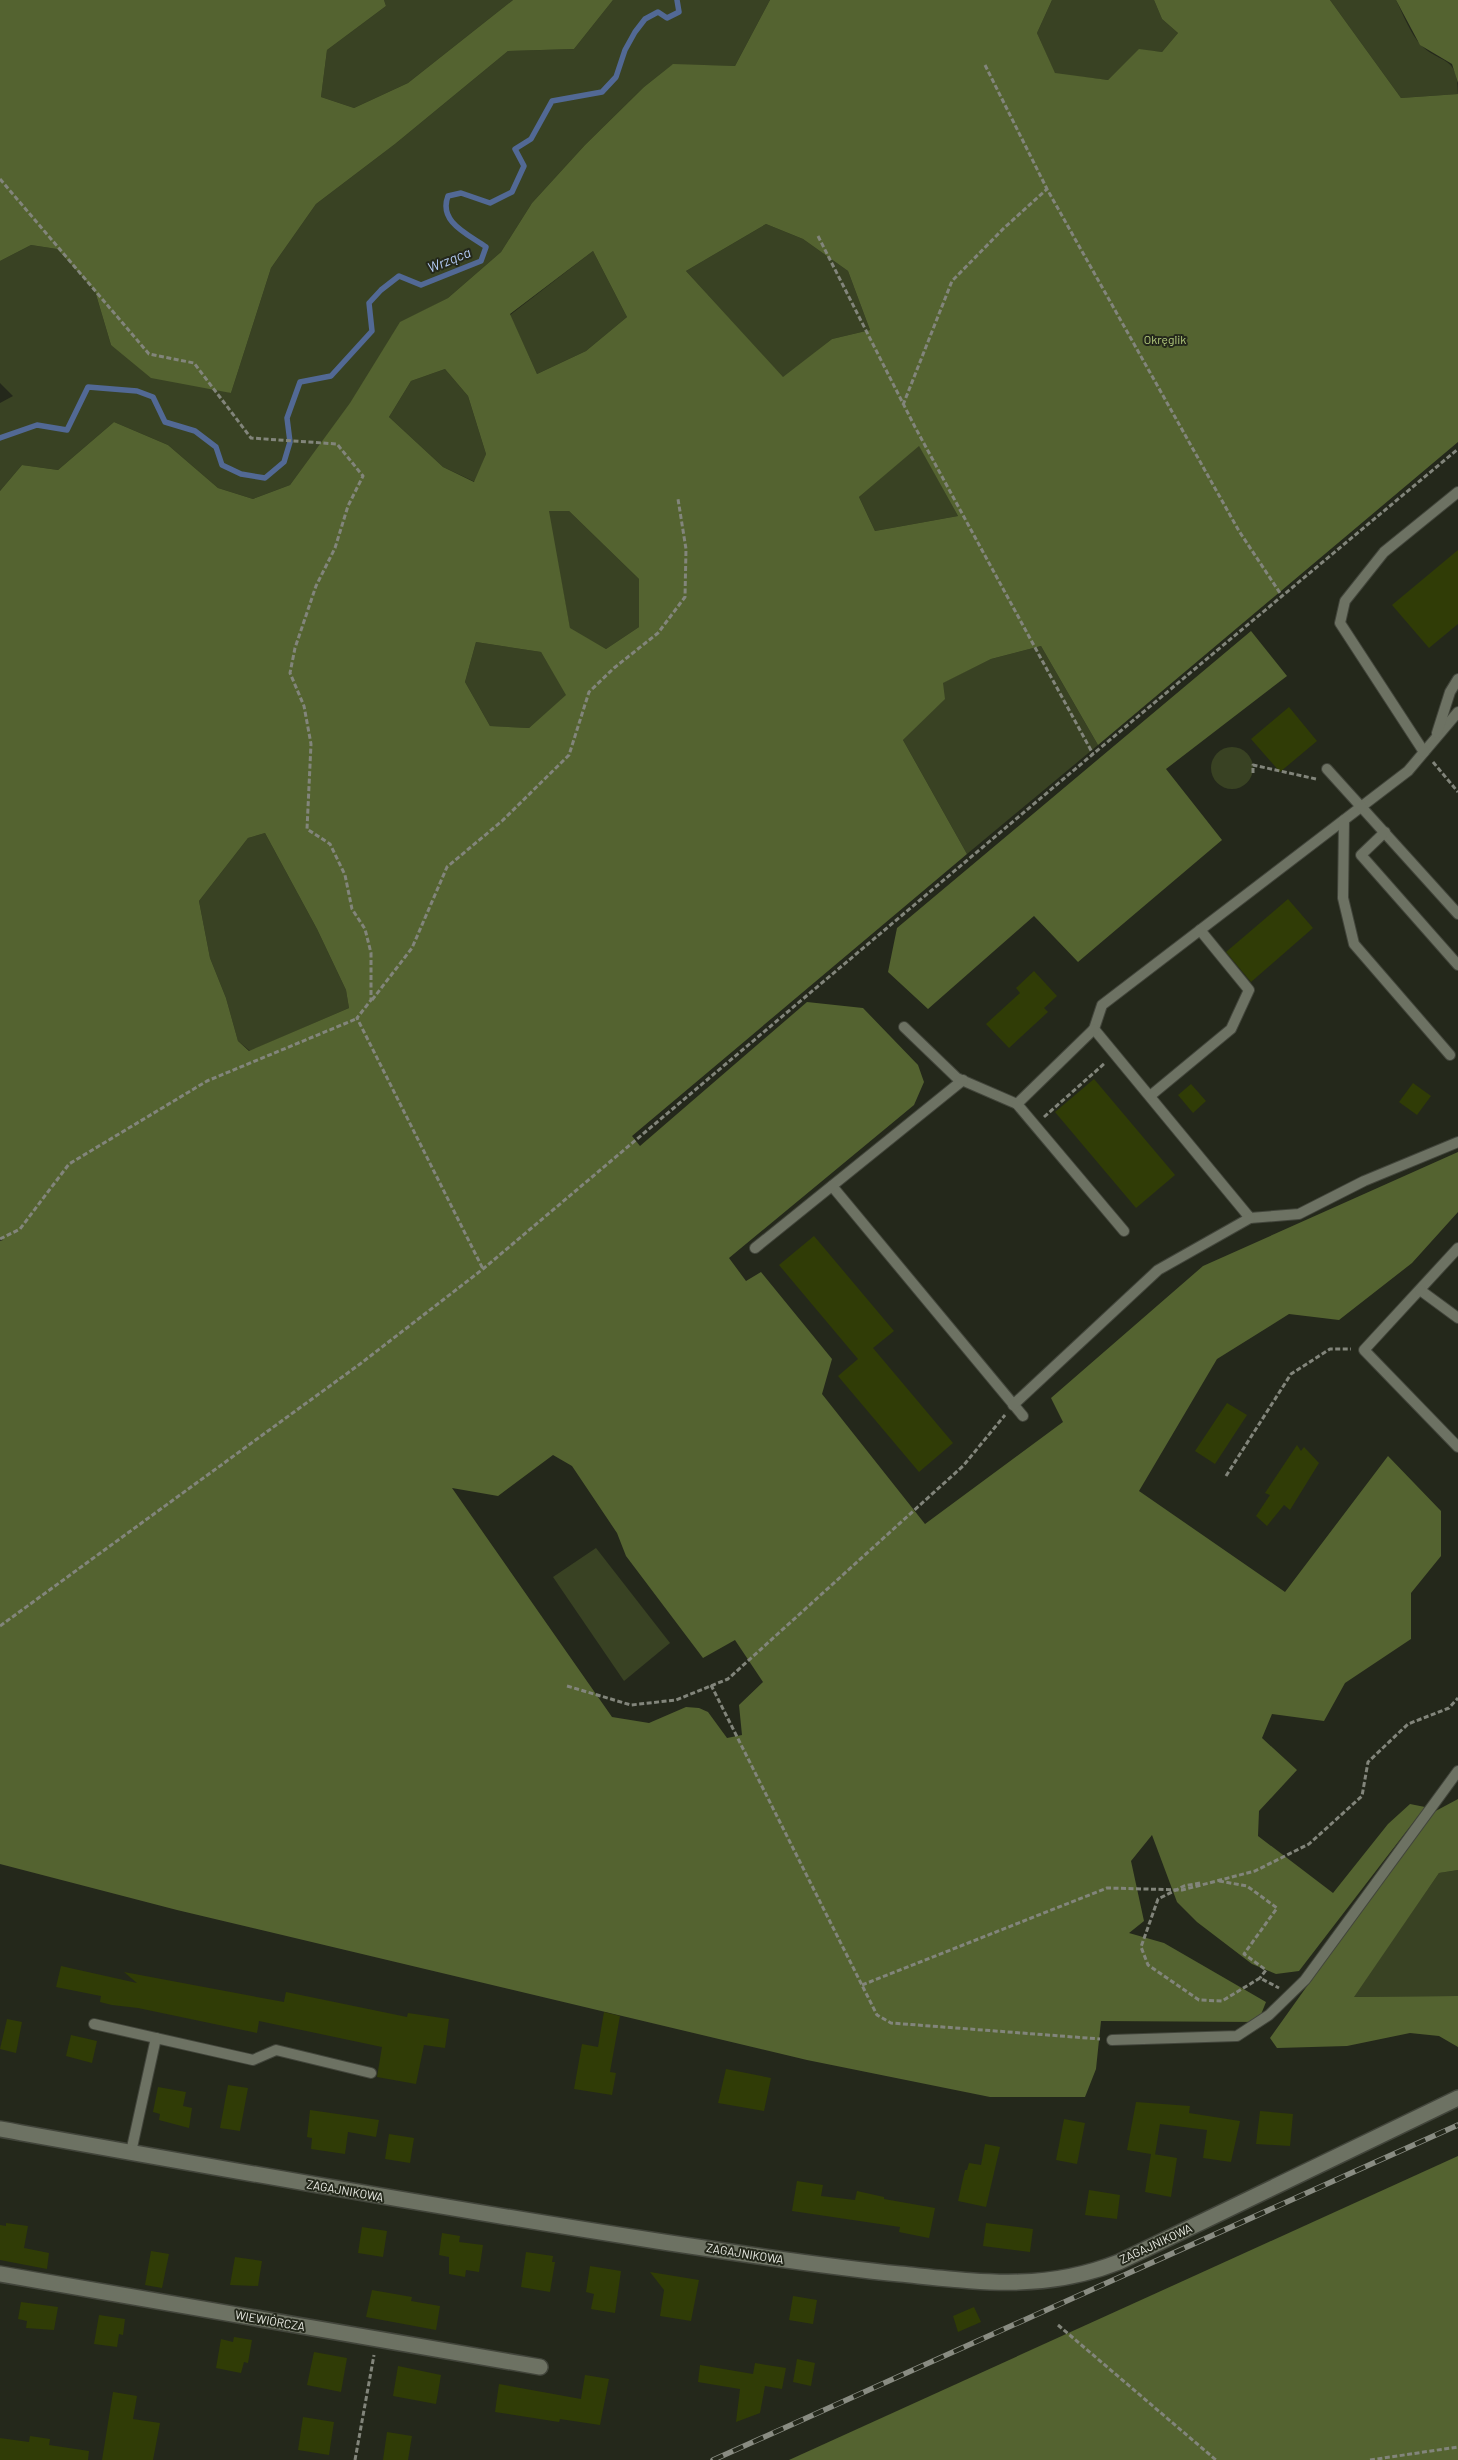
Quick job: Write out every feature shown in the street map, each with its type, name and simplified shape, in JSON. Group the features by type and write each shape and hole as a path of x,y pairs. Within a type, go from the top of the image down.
{"street":[{"name":"ZAGAJNIKOWA","path":"0,2129 425,2205 828,2267 982,2282 1028,2283 1071,2277 1119,2262 1458,2098"},
{"name":"WIEWIÓRCZA","path":"0,2274 540,2367"}],"lane":[{"path":"1424,752 1340,623 1344,600 1384,552 1458,492"},
{"path":"1435,739 1450,692 1458,679"},
{"path":"1016,1104 1094,1029 1102,1004 1408,771 1458,712"},
{"path":"1435,739 1458,722"},
{"path":"1327,770 1362,806 1458,914"},
{"path":"1344,820 1343,898 1354,944 1450,1055"},
{"path":"1385,832 1361,855 1458,965"},
{"path":"1150,1096 1231,1029 1249,990 1200,930"},
{"path":"904,1027 957,1078 1016,1104 1124,1231"},
{"path":"1094,1029 1250,1218"},
{"path":"756,1248 963,1080"},
{"path":"1013,1405 1158,1270 1250,1218 1299,1214 1364,1181 1458,1142"},
{"path":"832,1186 1023,1416"},
{"path":"1458,1248 1364,1350 1458,1447"},
{"path":"1420,1290 1458,1318"},
{"path":"1112,2040 1237,2036 1268,2015 1305,1980 1458,1771"},
{"path":"94,2024 253,2060 276,2050 371,2073"},
{"path":"131,2152 156,2038"}],"path":[{"path":"985,65 1047,189 1239,531 1282,596"},
{"path":"0,179 149,354 194,363 251,438 336,444 363,476 348,506 336,548 316,586 295,648 290,673 304,706 311,744 307,829 330,844 345,875 352,909 365,929 371,953 371,1000"},
{"path":"903,405 952,281 1004,228 1047,189"},
{"path":"818,236 903,405 1044,668 1093,754"},
{"path":"0,1626 360,1364 483,1269 1093,754 1458,449"},
{"path":"0,1239 20,1229 69,1164 208,1081 357,1018 412,948 447,867 502,820 569,755 589,692 614,668 658,633 685,597 686,549 678,499"},
{"path":"1424,752 1458,792"},
{"path":"1253,774 1253,765 1341,785"},
{"path":"357,1018 483,1269"},
{"path":"1034,1125 1115,1054"},
{"path":"1226,1476 1291,1374 1330,1349 1364,1350"},
{"path":"567,1686 631,1705 676,1700 728,1679 963,1466 1013,1405"},
{"path":"711,1685 877,2015 891,2023 1112,2040"},
{"path":"862,1985 1107,1888 1182,1890 1255,1870 1309,1844 1362,1796 1368,1762 1408,1724 1449,1708 1458,1698"},
{"path":"1217,1881 1247,1886 1277,1908 1244,1954 1266,1970 1260,1978 1222,2001 1199,2000 1148,1965 1141,1947 1158,1899 1184,1886 1217,1881"},
{"path":"1260,1978 1290,1994"},
{"path":"1058,2325 1216,2460"},
{"path":"355,2460 376,2340"},
{"path":"1370,2460 1458,2447"}],"green space":[{"path":"0,0 384,0 386,6 327,50 321,97 354,108 408,83 513,0 613,0 574,49 508,51 395,144 316,204 271,268 231,393 151,378 111,345 95,291 57,249 31,245 0,261"},
{"path":"384,0 513,0 408,83 354,108 321,97 327,50 386,6"},
{"path":"613,0 770,0 735,66 672,65 644,87 585,145 532,203 501,252 448,298 400,323 350,404 290,485 253,499 218,488 168,445 114,422 58,470 22,465 0,491 0,403 13,396 0,383 0,261 31,245 57,249 95,291 111,345 231,393 271,268 316,204 395,144 508,51 574,49"},
{"name":"Okręglik","path":"770,0 1052,0 1037,33 1055,73 1108,80 1139,49 1162,52 1178,33 1162,19 1154,0 1330,0 1401,98 1458,94 1458,442 1098,745 1041,646 991,659 943,683 945,699 903,740 967,854 632,1136 640,1146 807,1002 863,1008 918,1065 924,1082 914,1105 729,1258 746,1281 761,1272 832,1359 822,1394 925,1524 1063,1422 1051,1398 1203,1266 1458,1152 1458,1212 1412,1263 1339,1320 1289,1314 1217,1359 1139,1491 1285,1592 1388,1456 1441,1511 1441,1556 1411,1593 1411,1639 1345,1683 1324,1721 1272,1714 1262,1738 1297,1770 1259,1811 1258,1836 1333,1893 1388,1824 1410,1804 1425,1807 1299,1971 1276,1974 1252,1964 1197,1922 1177,1902 1152,1835 1131,1861 1144,1921 1129,1933 1164,1943 1266,2002 1258,2022 1101,2021 1096,2069 1085,2097 990,2097 807,2060 177,1910 0,1864 0,1241 3,1240 0,1237 0,491 22,465 58,470 114,422 168,445 218,488 253,499 290,485 350,403 400,322 448,298 501,252 532,203 585,145 644,87 673,64 735,66","holes":["766,224 803,239 848,271 870,330 832,339 783,377 686,271","593,251 627,317 586,351 537,374 510,314","445,369 468,396 486,454 474,482 443,467 389,417 411,381","919,446 958,516 875,531 859,497","549,511 569,511 639,579 639,627 606,649 570,628","476,642 541,652 566,695 529,728 490,726 465,682","265,833 317,929 346,990 349,1008 249,1051 238,1041 226,998 210,958 199,901 248,838","553,1455 572,1466 617,1533 626,1556 703,1658 735,1640 763,1682 739,1705 742,1735 727,1738 708,1712 699,1708 686,1707 649,1723 612,1717 452,1488 498,1496"]},
{"path":"1052,0 1154,0 1162,19 1178,33 1162,52 1139,50 1108,80 1055,74 1037,33"},
{"path":"1330,0 1396,0 1417,41 1428,51 1452,66 1457,81 1458,94 1401,98"},
{"path":"1396,0 1458,0 1458,83 1452,64 1420,45"},
{"path":"766,224 803,239 848,271 870,330 832,339 783,378 686,271"},
{"path":"593,251 627,317 586,351 537,374 510,315"},
{"path":"445,369 468,396 486,454 475,482 443,467 389,417 411,381"},
{"path":"919,445 958,516 875,531 859,497"},
{"path":"548,511 569,511 639,579 639,627 606,649 570,629"},
{"path":"1251,631 1287,676 1166,769 1222,840 1078,962 1034,916 928,1009 888,972 897,928"},
{"path":"476,642 541,652 567,695 529,728 490,726 465,682"},
{"path":"1041,646 1098,745 967,854 903,740 944,699 942,683 991,659"},
{"path":"1228,747 1236,747 1247,753 1253,768 1247,783 1236,789 1228,789 1217,783 1211,772 1211,764 1217,753"},
{"path":"265,833 317,929 346,990 349,1008 250,1051 238,1041 226,998 210,958 199,901 248,838"},
{"path":"596,1548 670,1643 624,1681 553,1577"},
{"path":"1458,1799 1458,1870 1439,1873 1354,1997 1458,1996 1458,2047 1439,2036 1410,2033 1347,2046 1277,2048 1270,2038 1430,1814"},
{"path":"1458,1870 1458,1996 1353,1997 1439,1873"},
{"path":"1458,2156 1458,2460 789,2460"}],"building":[{"path":"1458,550 1458,624 1429,648 1392,605"},
{"path":"1289,707 1317,741 1280,772 1251,739"},
{"path":"1288,899 1313,928 1251,982 1226,952"},
{"path":"1034,971 1057,996 1044,1008 1048,1012 1009,1048 986,1024 1020,993 1016,988"},
{"path":"1094,1079 1175,1175 1136,1208 1055,1112"},
{"path":"1413,1083 1431,1096 1417,1115 1399,1102"},
{"path":"1191,1084 1206,1101 1193,1113 1178,1095"},
{"path":"814,1236 894,1331 873,1348 953,1443 919,1472 838,1376 858,1359 779,1265"},
{"path":"1227,1403 1247,1415 1215,1464 1195,1451"},
{"path":"1297,1445 1301,1451 1304,1447 1319,1463 1290,1510 1284,1505 1267,1526 1256,1516 1270,1495 1265,1493"},
{"path":"61,1966 137,1983 124,1972 284,2002 286,1992 407,2017 408,2013 449,2019 445,2048 424,2045 416,2084 377,2077 382,2047 259,2021 257,2033 100,2002 101,1996 56,1987"},
{"path":"604,2012 620,2016 610,2072 616,2073 612,2095 574,2089 582,2044 598,2047"},
{"path":"7,2019 22,2022 16,2053 0,2049"},
{"path":"71,2035 97,2041 92,2063 66,2056"},
{"path":"726,2069 771,2078 764,2111 718,2103"},
{"path":"228,2085 248,2088 240,2131 220,2128"},
{"path":"158,2087 186,2092 183,2106 192,2108 189,2128 159,2120 160,2114 153,2112"},
{"path":"1136,2102 1190,2106 1189,2113 1240,2121 1231,2162 1203,2158 1207,2130 1160,2124 1155,2154 1177,2158 1171,2197 1145,2192 1151,2154 1127,2150"},
{"path":"310,2110 379,2120 376,2137 348,2132 345,2154 311,2149 312,2138 307,2137"},
{"path":"1260,2111 1293,2114 1290,2146 1256,2144"},
{"path":"1064,2119 1085,2123 1077,2164 1056,2160"},
{"path":"389,2134 414,2138 410,2163 385,2159"},
{"path":"985,2144 1000,2147 986,2207 958,2201 965,2170 967,2170 969,2163 981,2165"},
{"path":"797,2181 823,2185 821,2196 855,2200 857,2191 884,2197 884,2199 935,2208 929,2238 899,2232 900,2227 792,2211"},
{"path":"1089,2190 1120,2195 1117,2219 1085,2215"},
{"path":"6,2223 28,2226 24,2248 49,2253 47,2269 0,2260 0,2225 6,2226"},
{"path":"986,2223 1033,2229 1030,2252 983,2246"},
{"path":"362,2227 387,2231 383,2257 358,2253"},
{"path":"442,2233 460,2236 459,2242 483,2245 479,2272 466,2270 465,2277 449,2274 449,2257 439,2255"},
{"path":"151,2251 169,2254 162,2288 145,2285"},
{"path":"526,2252 553,2256 552,2262 555,2262 550,2292 521,2287"},
{"path":"235,2257 262,2261 258,2286 230,2285"},
{"path":"590,2266 621,2271 615,2313 591,2309 594,2294 586,2292"},
{"path":"650,2272 699,2280 691,2321 660,2316 664,2290"},
{"path":"372,2290 412,2297 411,2301 440,2306 436,2330 366,2317"},
{"path":"793,2296 817,2300 813,2324 789,2320"},
{"path":"21,2302 58,2307 54,2330 26,2328 27,2321 18,2319"},
{"path":"974,2307 981,2322 958,2332 953,2316"},
{"path":"99,2315 125,2319 123,2335 119,2334 117,2347 94,2344"},
{"path":"234,2337 252,2340 248,2363 244,2362 241,2373 216,2368 221,2339 233,2342"},
{"path":"314,2352 347,2358 341,2392 307,2385"},
{"path":"797,2359 815,2363 811,2386 793,2382"},
{"path":"755,2363 786,2368 782,2389 765,2386 760,2413 736,2422 740,2389 698,2382 700,2365 753,2374"},
{"path":"398,2366 441,2375 436,2404 393,2396"},
{"path":"585,2375 609,2379 600,2425 560,2419 559,2422 495,2412 499,2384 581,2399"},
{"path":"113,2392 137,2396 133,2419 160,2423 153,2460 102,2460"},
{"path":"303,2417 334,2422 329,2455 298,2450"},
{"path":"387,2432 412,2436 408,2460 383,2460"},
{"path":"30,2436 50,2439 49,2445 89,2451 88,2460 0,2460 0,2438 29,2442"}],"waterway":[{"name":"Wrząca","path":"0,438 37,425 67,430 88,387 137,391 153,397 165,422 195,431 216,447 222,465 241,474 265,478 284,462 290,442 287,418 300,382 331,376 372,331 369,303 381,290 399,276 421,285 481,261 486,247 463,232 451,220 447,213 448,196 461,193 490,203 512,192 524,166 515,149 531,139 552,101 602,92 616,77 625,50 645,19 658,12 667,18 679,12 677,0"}],"railway":[{"path":"713,2460 1458,2125"}]}
